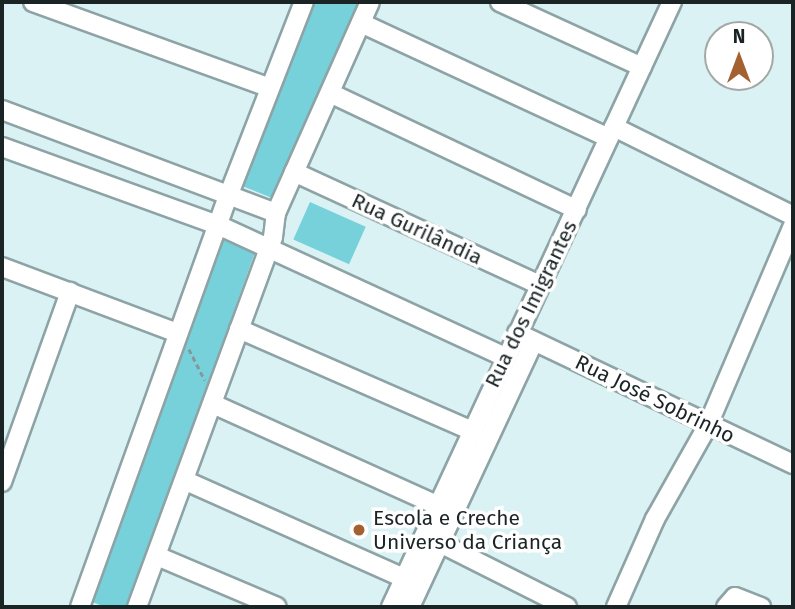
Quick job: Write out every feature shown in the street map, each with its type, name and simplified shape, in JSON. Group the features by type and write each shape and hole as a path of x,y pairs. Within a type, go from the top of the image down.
{"street":[{"path":"33,2 268,87"},
{"path":"80,607 268,87 304,2"},
{"path":"137,607 186,481 268,246 276,213 370,2"},
{"name":"Rua dos Imigrantes","path":"410,607 442,544 526,337 540,285 672,2"},
{"path":"511,4 642,67"},
{"path":"360,23 612,132 793,216"},
{"path":"330,93 577,210"},
{"path":"2,110 276,213"},
{"path":"2,147 218,225 505,357"},
{"name":"Rua Gurilândia","path":"294,172 540,285"},
{"path":"616,607 656,519 708,425 793,226"},
{"path":"2,267 178,333"},
{"path":"2,482 70,292"},
{"path":"239,329 472,431"},
{"name":"Rua dos Imigrantes","path":"391,607 505,357 526,337"},
{"name":"Rua José Sobrinho","path":"526,337 793,464"},
{"path":"213,404 438,505"},
{"path":"186,481 404,578"},
{"path":"442,544 567,607"},
{"path":"157,556 277,607"},
{"path":"726,607 735,597 761,607"}],"shaded area":[{"path":"316,2 361,2 272,198 242,186 309,8"},
{"path":"310,202 366,227 349,264 293,239"},
{"path":"224,238 255,252 128,607 105,607 90,601"}],"place":[{"name":"Escola e Creche Universo da Criança","path":"359,530"}]}
